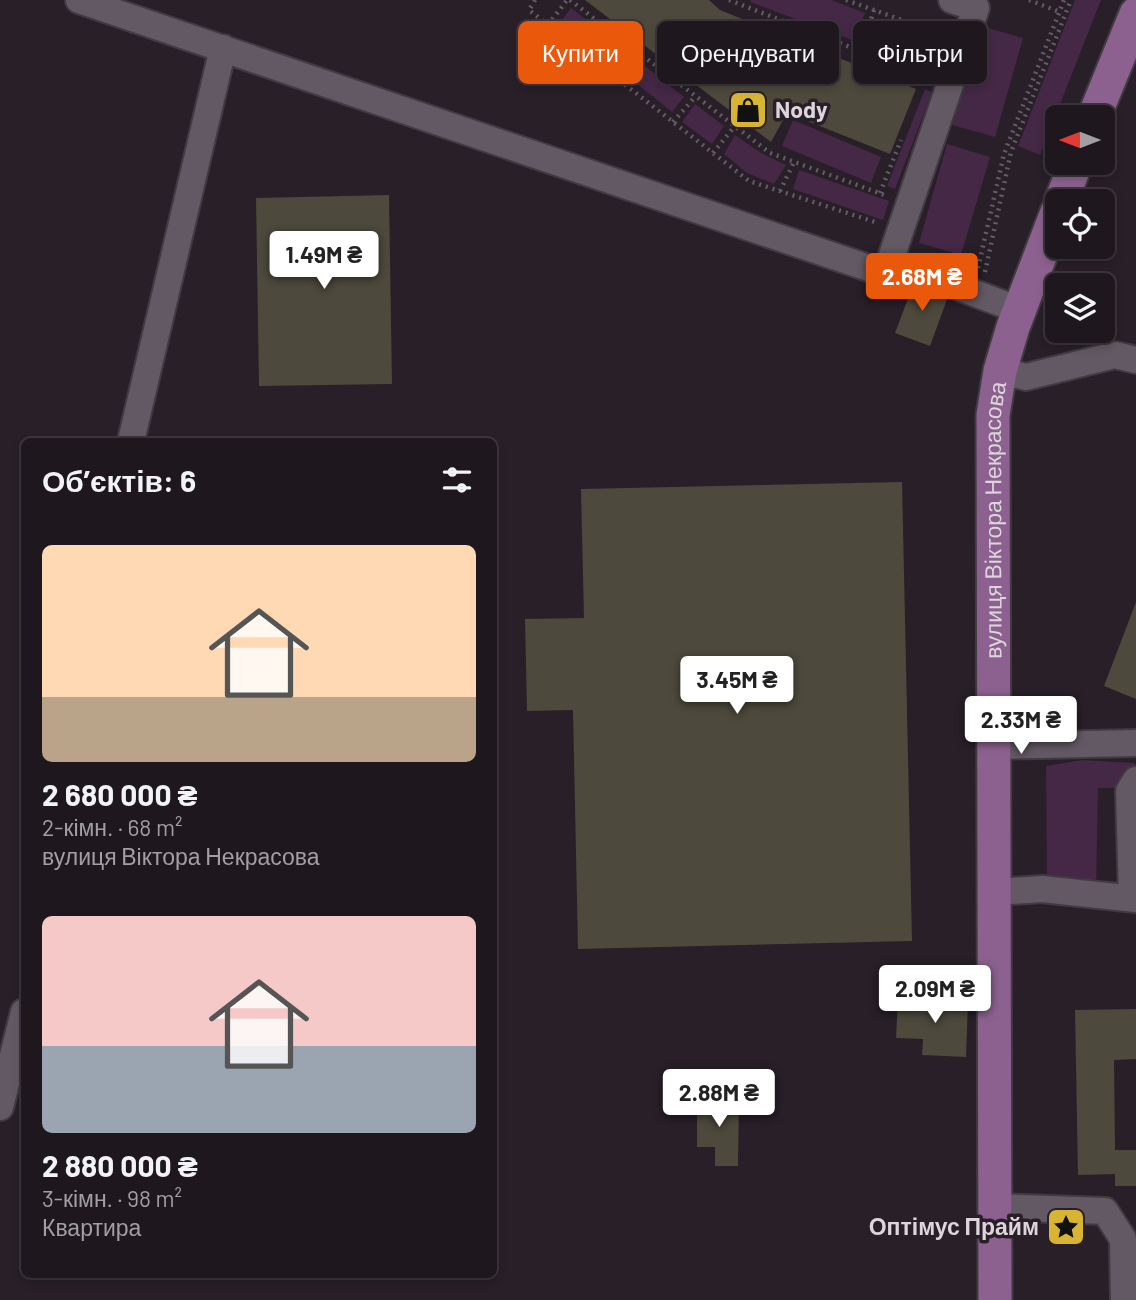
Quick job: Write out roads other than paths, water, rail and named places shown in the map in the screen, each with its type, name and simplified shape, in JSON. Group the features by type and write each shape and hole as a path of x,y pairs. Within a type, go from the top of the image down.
{"main road":[{"path":"1099,105 1136,14"},
{"name":"вулиця Віктора Некрасова","path":"995,1300 993,415 1000,371 1019,310 1045,243"}],"lane":[{"path":"79,0 907,281"},
{"path":"892,254 976,8 952,0"},
{"path":"132,438 223,48"},
{"path":"458,111 892,254 979,295 1019,310"},
{"path":"1000,371 1026,377 1115,355 1136,360"},
{"path":"994,746 1136,743"},
{"path":"995,892 1042,889 1134,899 1129,790 1136,780"},
{"path":"0,1107 21,1024"},
{"path":"996,1207 1066,1208 1105,1212 1123,1239 1124,1300"}],"place":[{"name":"Nody","path":"748,110"},
{"name":"Оптімус Прайм","path":"1066,1227"}]}
